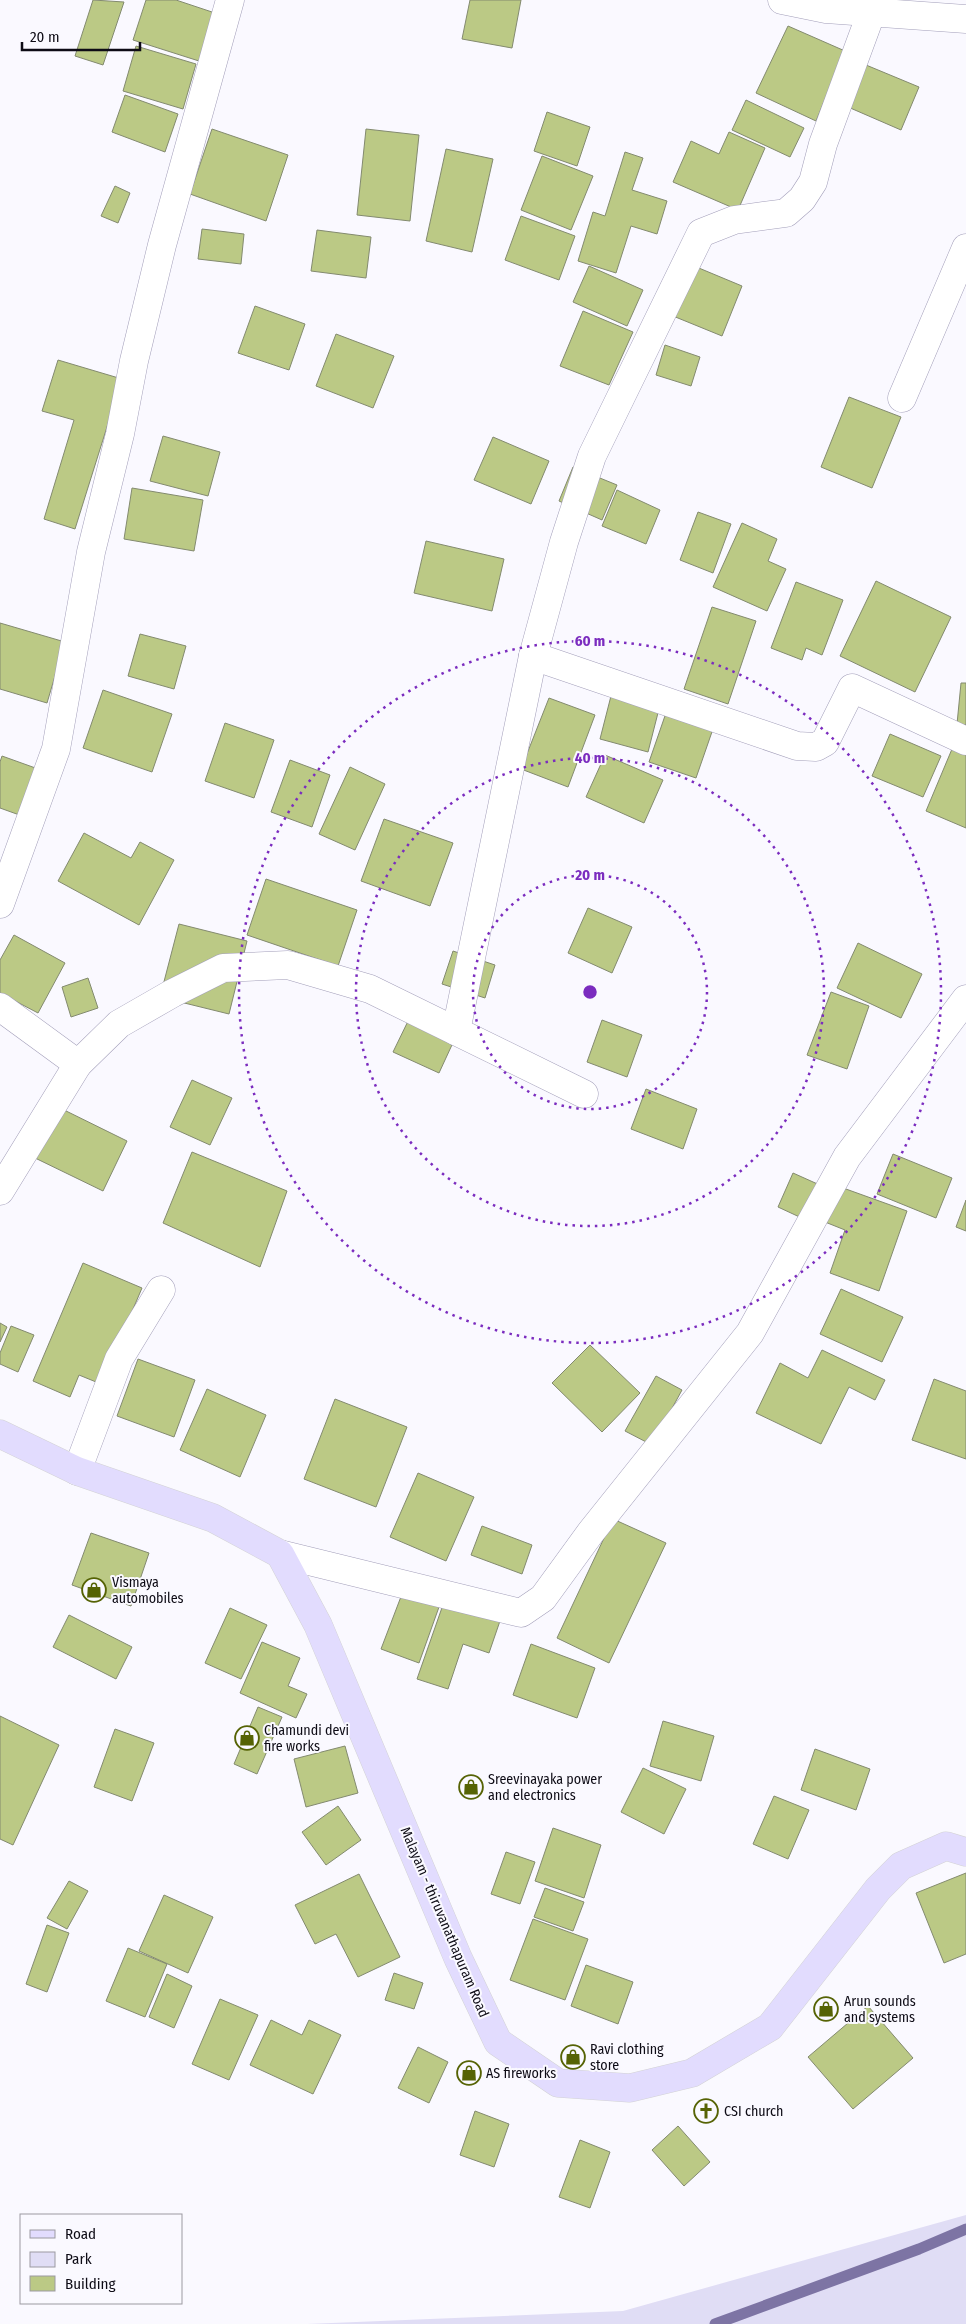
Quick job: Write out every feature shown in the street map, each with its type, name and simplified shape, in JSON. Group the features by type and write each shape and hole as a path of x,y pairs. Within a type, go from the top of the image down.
{"main road":[{"path":"0,1434 77,1471 213,1518 280,1554"},
{"name":"Malayam - thiruvanathapuram Road","path":"280,1554 318,1624 458,1958 498,2042 558,2083 630,2088 692,2073 770,2027 878,1889 901,1866 946,1846 966,1852"}],"street":[{"path":"0,904 56,749 91,552 120,434 134,361 162,245 230,0"},
{"path":"782,0 826,9 966,19"},
{"path":"456,1031 533,656 564,542 592,456 701,234 734,220 786,213 802,199 813,182 823,144 872,11"},
{"path":"902,398 966,248"},
{"path":"533,656 797,746 816,748 825,742 852,688 966,741"},
{"path":"0,1191 78,1064 119,1024 173,992 223,968 288,965 370,989 584,1094"},
{"path":"280,1554 521,1612 543,1598 591,1532 750,1333 847,1157 966,999"},
{"path":"0,1008 78,1064"},
{"path":"77,1471 119,1359 161,1290"}],"green space":[{"path":"966,2215 966,2324 307,2324 623,2311"}],"building":[{"path":"93,0 124,2 103,65 75,56"},
{"path":"146,0 176,0 215,13 199,61 133,40"},
{"path":"470,0 521,0 512,48 462,39"},
{"path":"788,26 845,51 816,121 756,93"},
{"path":"136,46 196,64 183,109 123,91"},
{"path":"866,65 919,87 901,130 848,107"},
{"path":"125,95 178,114 165,152 112,132"},
{"path":"746,100 804,128 790,157 732,130"},
{"path":"547,112 590,127 577,166 534,151"},
{"path":"212,129 288,155 266,221 190,194"},
{"path":"366,129 419,135 410,221 357,215"},
{"path":"729,132 765,148 738,210 673,182 691,141 719,154"},
{"path":"446,149 493,159 472,252 426,241"},
{"path":"625,152 643,158 632,190 667,201 657,234 631,226 616,273 578,261 593,212 605,216"},
{"path":"542,156 593,176 571,230 521,210"},
{"path":"115,186 130,193 118,223 101,216"},
{"path":"521,216 575,236 559,280 505,260"},
{"path":"202,229 244,234 241,264 198,259"},
{"path":"317,230 371,237 366,278 311,271"},
{"path":"589,266 643,290 627,326 573,302"},
{"path":"694,266 742,286 722,336 673,316"},
{"path":"255,306 305,324 289,370 238,353"},
{"path":"583,311 633,332 609,385 560,366"},
{"path":"336,334 394,356 373,408 316,386"},
{"path":"665,345 700,357 691,386 656,375"},
{"path":"58,360 122,379 75,529 44,519 74,420 42,411"},
{"path":"849,397 901,417 872,488 821,467"},
{"path":"163,436 220,452 208,496 150,481"},
{"path":"493,437 549,461 531,504 474,480"},
{"path":"573,467 617,485 602,520 559,501"},
{"path":"132,488 203,500 194,551 124,539"},
{"path":"617,490 660,510 646,544 602,526"},
{"path":"698,512 731,524 713,573 680,560"},
{"path":"742,523 777,539 768,561 786,569 767,611 713,587"},
{"path":"426,541 504,559 492,611 414,593"},
{"path":"876,581 951,617 915,692 840,656"},
{"path":"796,582 843,600 822,655 806,648 802,660 771,648"},
{"path":"712,607 756,621 728,704 684,689"},
{"path":"0,623 65,642 47,703 0,689"},
{"path":"140,634 186,646 174,689 128,676"},
{"path":"961,683 966,683 966,725 957,724"},
{"path":"103,690 172,714 152,772 83,748"},
{"path":"612,692 660,705 648,752 600,739"},
{"path":"549,698 595,715 568,787 521,769"},
{"path":"667,710 714,726 696,778 649,762"},
{"path":"225,723 274,740 254,798 205,781"},
{"path":"890,734 941,756 923,797 872,776"},
{"path":"952,749 966,755 966,828 926,811"},
{"path":"605,755 663,780 644,823 586,797"},
{"path":"2,756 41,770 25,817 0,808 0,762"},
{"path":"290,760 330,775 312,827 271,812"},
{"path":"350,767 385,784 355,850 319,834"},
{"path":"384,819 453,843 430,906 361,881"},
{"path":"84,833 131,858 140,842 174,860 139,925 58,881"},
{"path":"266,879 357,910 338,966 247,935"},
{"path":"588,908 632,927 612,973 568,953"},
{"path":"179,924 247,941 229,1014 160,997"},
{"path":"14,935 65,963 38,1013 0,993 0,960"},
{"path":"858,943 922,974 901,1018 837,988"},
{"path":"453,951 495,965 485,998 442,984"},
{"path":"88,978 98,1008 71,1017 62,987"},
{"path":"831,992 869,1006 847,1069 807,1055"},
{"path":"412,1013 457,1034 439,1073 393,1052"},
{"path":"602,1020 642,1035 627,1077 587,1062"},
{"path":"192,1080 232,1098 210,1145 170,1127"},
{"path":"646,1089 697,1109 683,1149 631,1129"},
{"path":"58,1107 127,1141 103,1191 33,1157"},
{"path":"192,1152 287,1191 260,1267 163,1223"},
{"path":"893,1154 952,1178 936,1218 877,1194"},
{"path":"793,1173 822,1186 806,1220 778,1207"},
{"path":"832,1184 907,1211 879,1291 830,1273 845,1230 820,1220"},
{"path":"966,1200 966,1231 956,1227"},
{"path":"83,1263 142,1288 101,1384 79,1375 70,1397 33,1381"},
{"path":"841,1289 903,1317 882,1362 820,1334"},
{"path":"0,1323 7,1327 0,1342"},
{"path":"11,1326 34,1335 18,1372 0,1364 0,1353"},
{"path":"590,1345 640,1393 602,1432 552,1383"},
{"path":"822,1350 885,1380 875,1400 849,1387 821,1444 756,1413 780,1363 808,1378"},
{"path":"138,1359 195,1380 174,1437 117,1416"},
{"path":"656,1376 682,1390 652,1445 625,1431"},
{"path":"934,1379 966,1391 966,1459 912,1440"},
{"path":"207,1389 266,1415 240,1477 180,1450"},
{"path":"335,1399 407,1427 376,1507 304,1479"},
{"path":"418,1473 474,1497 446,1561 390,1537"},
{"path":"613,1519 666,1543 609,1663 557,1638"},
{"path":"482,1526 532,1545 522,1574 471,1555"},
{"path":"91,1533 149,1553 131,1606 72,1585"},
{"path":"402,1594 439,1607 419,1663 381,1649"},
{"path":"445,1599 501,1618 489,1653 463,1644 448,1689 417,1679"},
{"path":"230,1608 267,1625 241,1679 205,1663"},
{"path":"69,1615 132,1647 116,1679 53,1647"},
{"path":"262,1642 300,1658 288,1686 307,1694 296,1718 240,1693"},
{"path":"531,1644 595,1668 577,1718 513,1695"},
{"path":"258,1707 282,1717 257,1774 234,1764"},
{"path":"0,1716 59,1745 13,1845 0,1839"},
{"path":"663,1721 714,1736 701,1781 650,1766"},
{"path":"115,1729 154,1743 132,1801 94,1787"},
{"path":"345,1746 358,1793 306,1807 294,1759"},
{"path":"815,1749 870,1769 856,1810 801,1790"},
{"path":"643,1768 686,1789 664,1834 621,1812"},
{"path":"774,1796 809,1810 788,1859 753,1844"},
{"path":"338,1806 361,1840 326,1865 302,1832"},
{"path":"553,1828 601,1845 584,1898 535,1881"},
{"path":"506,1852 535,1862 520,1904 491,1894"},
{"path":"966,1873 966,1954 944,1963 916,1893"},
{"path":"359,1874 400,1957 358,1977 336,1934 315,1944 295,1905"},
{"path":"69,1881 88,1891 67,1929 47,1918"},
{"path":"545,1888 584,1902 573,1931 534,1917"},
{"path":"164,1895 213,1917 188,1973 139,1951"},
{"path":"533,1919 588,1939 565,2000 510,1980"},
{"path":"47,1925 69,1933 47,1992 26,1984"},
{"path":"128,1948 167,1964 145,2017 106,2001"},
{"path":"586,1965 633,1982 618,2024 571,2006"},
{"path":"394,1973 423,1983 414,2009 385,2000"},
{"path":"167,1974 192,1986 174,2028 149,2017"},
{"path":"220,1999 258,2015 229,2080 192,2064"},
{"path":"868,2006 913,2058 853,2109 808,2057"},
{"path":"271,2020 302,2035 309,2020 341,2035 313,2094 250,2065"},
{"path":"418,2047 448,2062 429,2103 398,2088"},
{"path":"475,2111 509,2124 494,2167 460,2155"},
{"path":"678,2126 710,2162 684,2186 652,2150"},
{"path":"580,2140 610,2152 590,2208 559,2197"}],"waterway":[{"path":"715,2324 919,2249 966,2229"}],"place":[{"name":"Vismaya automobiles","path":"94,1590"},
{"name":"Chamundi devi fire works","path":"247,1738"},
{"name":"Sreevinayaka power and electronics","path":"471,1787"},
{"name":"Arun sounds and systems","path":"826,2009"},
{"name":"Ravi clothing store","path":"573,2057"},
{"name":"AS fireworks","path":"469,2073"},
{"name":"CSI church","path":"706,2111"}]}
